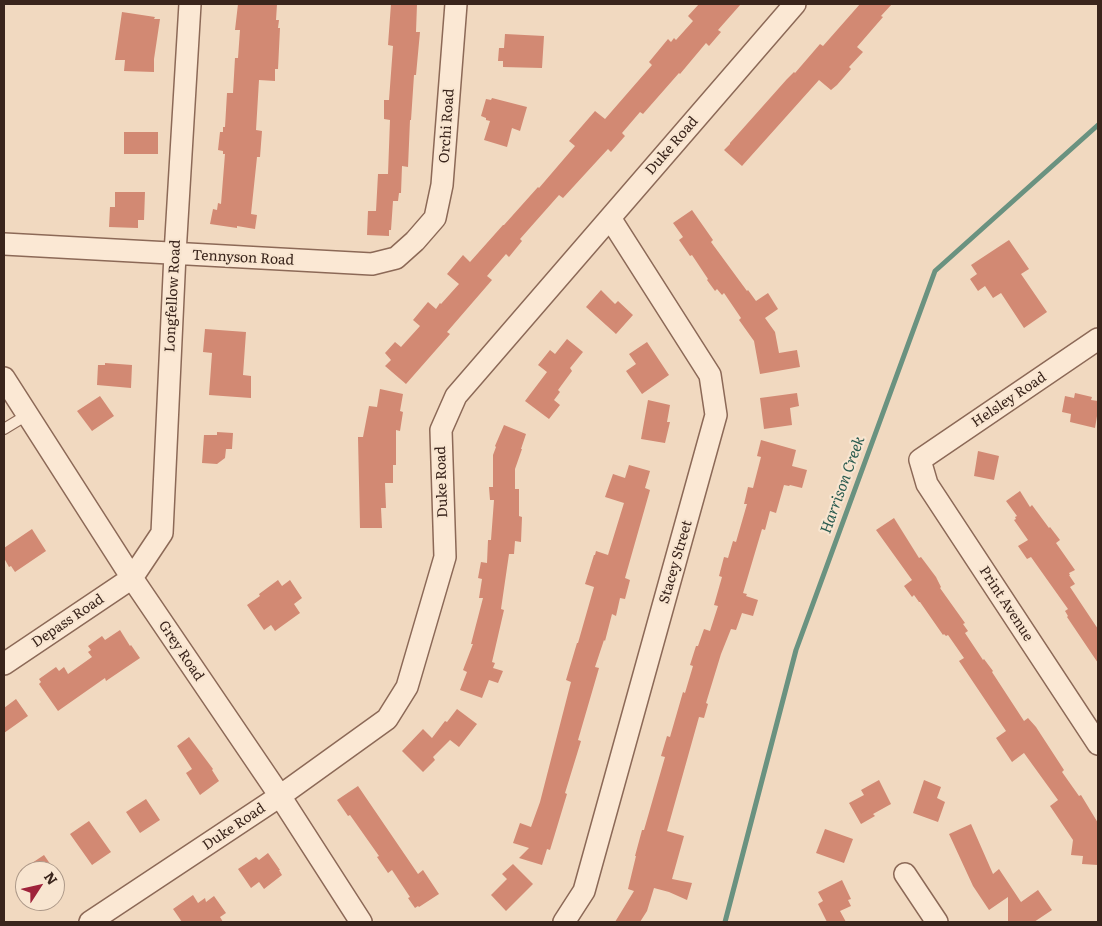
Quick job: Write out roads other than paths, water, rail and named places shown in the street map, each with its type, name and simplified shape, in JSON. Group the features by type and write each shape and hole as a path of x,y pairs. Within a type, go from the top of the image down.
{"street":[{"name":"Longfellow Road","path":"132,578 162,533 175,254 190,4"},
{"name":"Orchi Road","path":"415,241 434,218 442,185 456,4"},
{"name":"Duke Road","path":"90,922 280,796 387,719 407,687 445,557 441,430 456,396 795,4"},
{"name":"Stacey Street","path":"564,922 584,891 716,415 710,375 610,218"},
{"name":"Tennyson Road","path":"4,244 372,264 396,258 415,241"},
{"name":"Helsley Road","path":"920,460 1098,339"},
{"name":"Grey Road","path":"4,378 132,578 280,796 362,922"},
{"name":"Print Avenue","path":"920,460 927,484 1098,744"},
{"name":"Depass Road","path":"4,664 132,578"},
{"path":"904,874 937,922"}],"lane":[{"path":"4,429 27,415"}],"waterway":[{"name":"Harrison Creek","path":"725,922 796,650 935,271 1098,125"}]}
